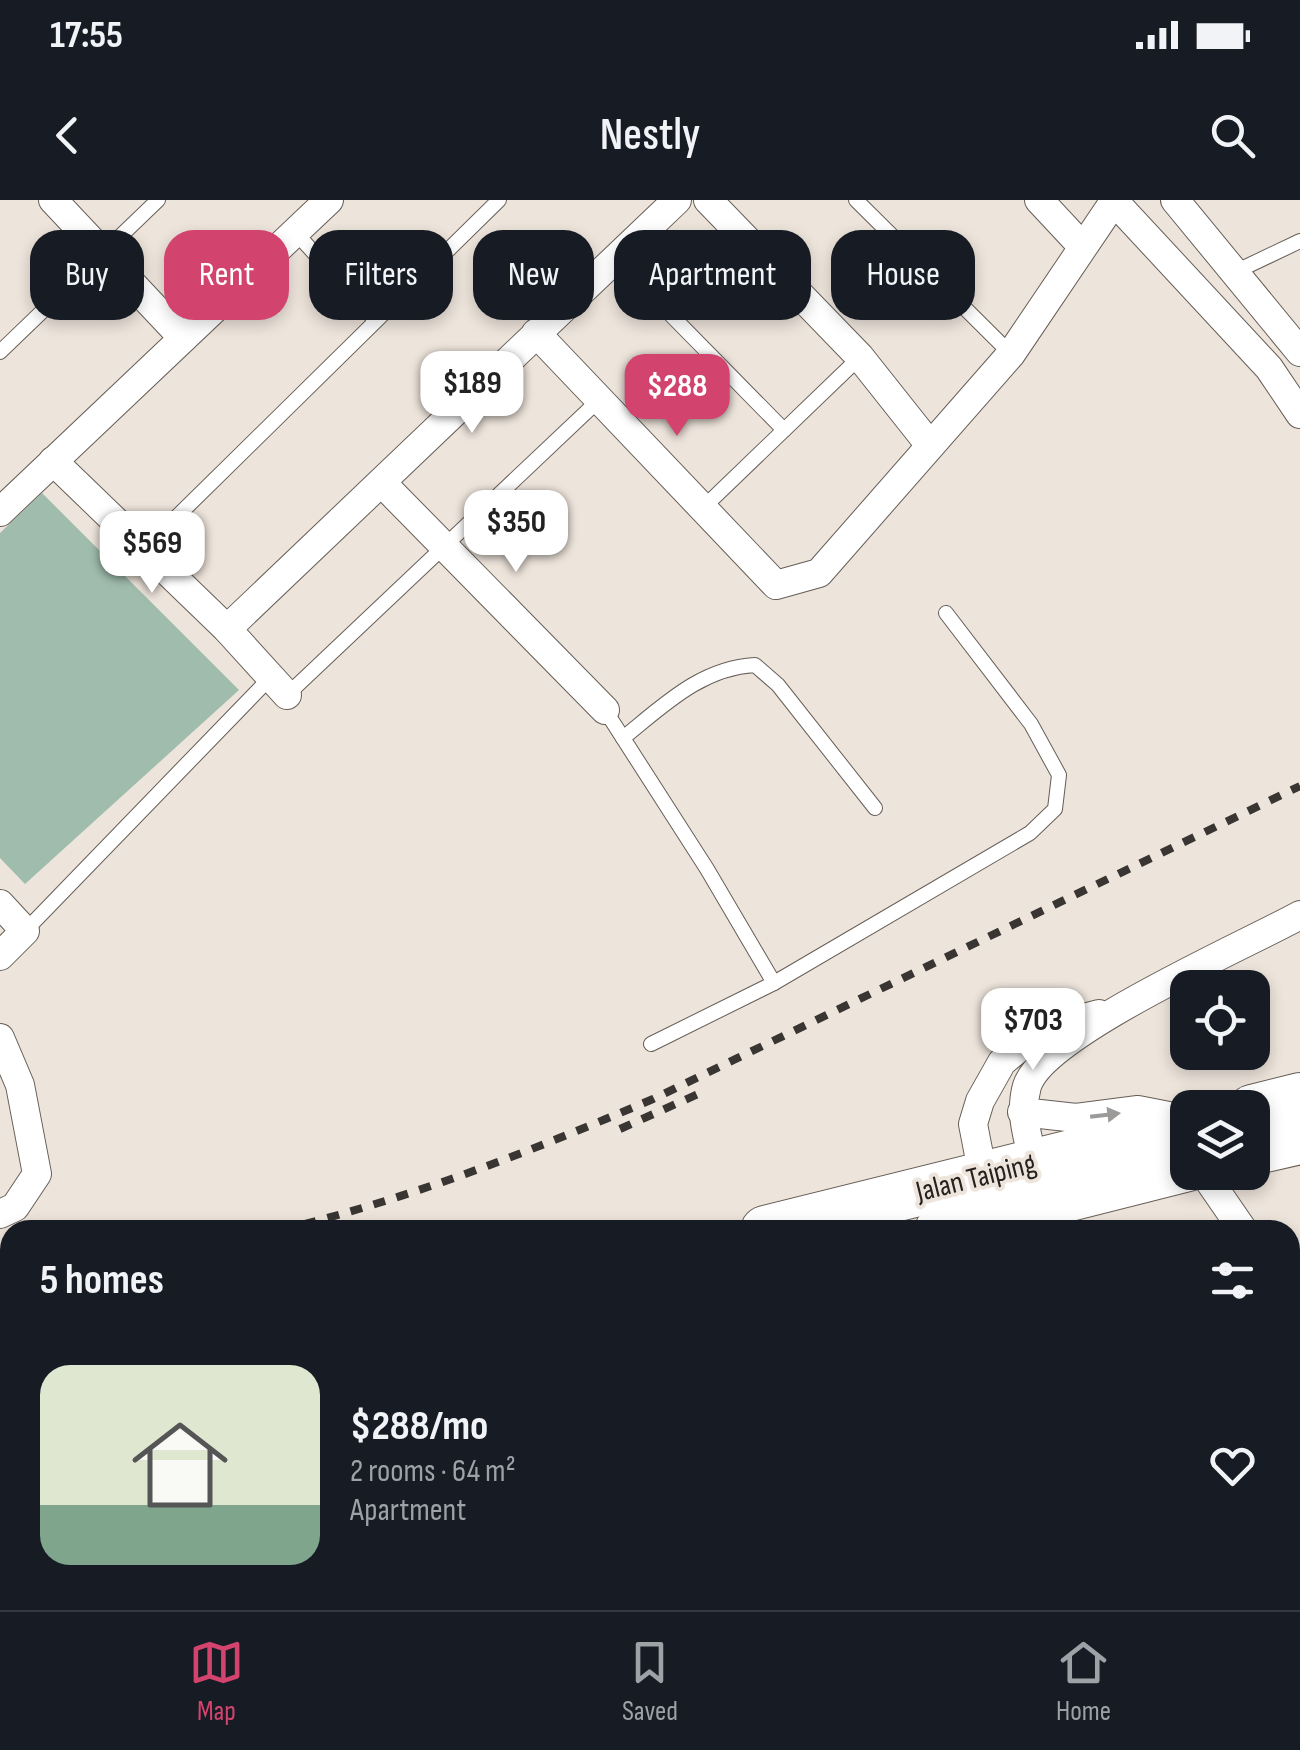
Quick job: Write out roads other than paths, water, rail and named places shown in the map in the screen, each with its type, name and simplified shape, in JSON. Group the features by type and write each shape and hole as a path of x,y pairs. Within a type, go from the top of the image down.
{"highway":[{"path":"1270,1105 1300,1098"},
{"name":"Jalan Taiping","path":"1038,1184 1170,1130"},
{"path":"1270,1147 1300,1140"},
{"name":"Jalan Taiping","path":"830,1220 987,1196 1038,1184 1170,1169"},
{"name":"Jalan Taiping","path":"953,1220 987,1196"}],"street":[{"path":"53,200 82,230"},
{"path":"0,512 329,200"},
{"path":"646,230 677,200"},
{"path":"708,200 860,357 929,444"},
{"path":"1039,200 1082,245"},
{"path":"536,333 776,586 818,574 1011,354 1114,200 1256,354 1300,414"},
{"path":"1175,200 1300,352"},
{"path":"227,629 614,262"},
{"path":"144,297 182,338"},
{"path":"53,461 227,629 278,686"},
{"path":"383,484 605,710"},
{"path":"0,904 25,932 0,956"},
{"path":"1038,1184 1022,1112 1028,1082 1044,1060 1125,1007 1300,916"},
{"path":"987,1196 973,1124 1002,1062 1042,1030 1125,1007"},
{"path":"0,1038 20,1085 37,1174 16,1207 0,1214"},
{"path":"1022,1112 1076,1118 1138,1110 1170,1118"},
{"path":"1215,1190 1236,1220"}],"lane":[{"path":"126,230 158,200"},
{"path":"453,244 498,200"},
{"path":"856,200 1011,354"},
{"path":"296,233 309,247"},
{"path":"1237,271 1300,241"},
{"path":"0,352 33,320"},
{"path":"145,548 375,320"},
{"path":"675,320 784,430"},
{"path":"703,508 860,357"},
{"path":"25,932 278,686 448,546 600,399"},
{"path":"651,1044 774,983 1030,833 1055,810 1059,776 1032,724 946,614"},
{"path":"623,738 688,686 730,666 755,665 778,685 875,808"},
{"path":"605,710 774,983"}],"railway":[{"path":"321,1220 470,1172 653,1099 1300,786"},
{"path":"620,1129 707,1090"}]}
